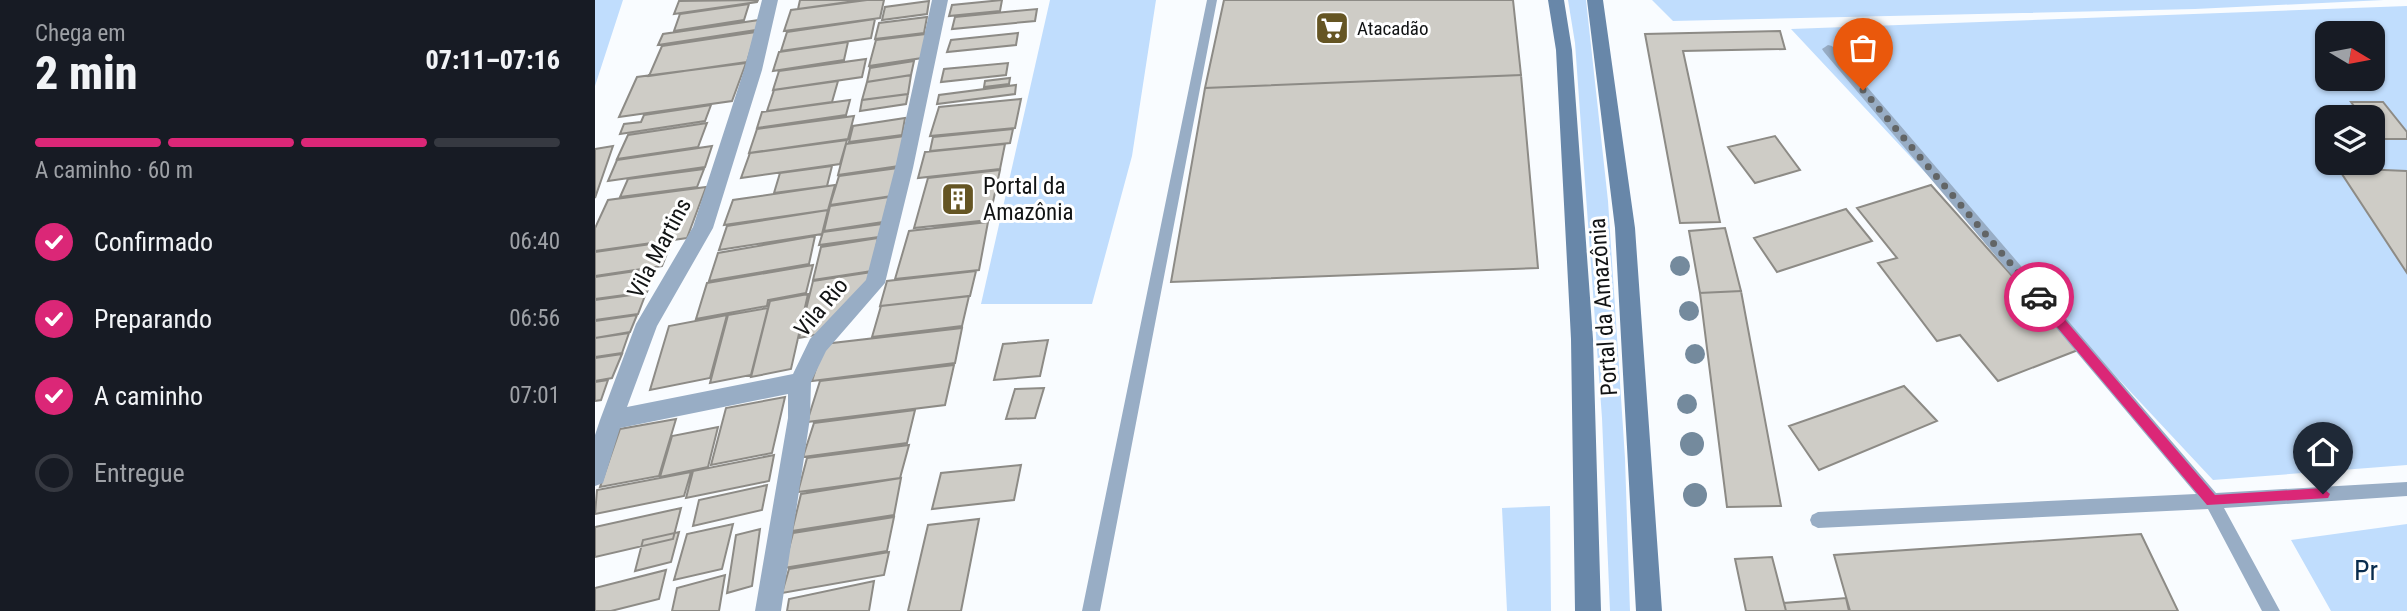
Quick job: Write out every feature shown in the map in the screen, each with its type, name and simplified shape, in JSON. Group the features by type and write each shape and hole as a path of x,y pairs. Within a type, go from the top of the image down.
{"street":[{"name":"Vila Martins","path":"595,475 611,419 647,324 703,228 753,70 770,0"},
{"name":"Vila Rio","path":"768,611 799,418 800,382 818,345 875,283 904,168 940,0"},
{"name":"Portal da Amazônia","path":"1556,0 1564,50 1582,339 1588,611"},
{"name":"Portal da Amazônia","path":"1595,0 1625,228 1649,611"},
{"path":"611,419 800,382"}],"lane":[{"path":"1091,611 1212,0"},
{"path":"1828,49 2212,501 2271,611"},
{"path":"1818,520 2407,489"}],"green space":[{"path":"595,0 623,0 595,86"},
{"path":"1050,0 1156,0 1132,156 1092,304 981,304"},
{"path":"1568,0 1586,0 1608,201 1625,458 1630,611 1610,611 1602,418 1575,43"},
{"path":"1652,0 2384,0 2195,9 1673,21"},
{"path":"2407,6 2407,465 2213,480 1791,29"},
{"path":"1550,506 1551,611 1507,611 1502,508"},
{"name":"Pr","path":"2407,524 2407,611 2331,611 2291,540"}],"building":[{"path":"758,0 757,2 674,14 679,1"},
{"path":"800,0 862,0 798,9"},
{"path":"884,0 880,18 784,31 791,10"},
{"path":"1002,0 1000,11 949,16 952,5"},
{"path":"1224,0 1513,0 1521,75 1205,88"},
{"path":"929,1 927,14 882,20 885,7"},
{"path":"749,4 744,20 674,31 680,14"},
{"path":"1037,9 1035,21 952,29 955,17"},
{"path":"927,17 924,33 875,39 879,23"},
{"path":"875,19 871,38 781,51 787,32"},
{"path":"759,20 756,30 658,45 663,34"},
{"path":"1780,31 1785,49 1683,51 1720,222 1680,223 1645,34"},
{"path":"756,32 747,62 649,76 662,46"},
{"path":"1018,33 1016,45 947,52 951,40"},
{"path":"926,34 922,58 869,66 876,40"},
{"path":"848,42 844,60 773,71 779,52"},
{"path":"866,59 862,77 773,90 779,71"},
{"path":"914,61 911,75 867,82 870,68"},
{"path":"746,63 732,101 619,117 637,77"},
{"path":"1008,63 1006,75 941,82 944,69"},
{"path":"911,75 908,94 862,100 867,82"},
{"path":"1521,75 1538,268 1171,282 1205,88"},
{"path":"1010,78 1009,84 984,87 985,81"},
{"path":"838,81 832,102 767,111 774,90"},
{"path":"1016,85 1015,94 937,104 939,95"},
{"path":"908,94 906,104 860,111 862,100"},
{"path":"1021,99 1015,128 930,136 939,107"},
{"path":"850,100 846,115 757,128 762,112"},
{"path":"2351,102 2383,102 2407,132 2407,139 2385,139 2385,105 2353,105"},
{"path":"711,105 705,121 620,134 624,124 641,122 644,115"},
{"path":"854,116 848,139 749,153 757,129"},
{"path":"905,118 902,135 849,142 853,126"},
{"path":"707,123 698,147 617,159 628,135"},
{"path":"1013,129 1010,143 930,151 933,137"},
{"path":"905,136 899,166 838,175 846,144"},
{"path":"1775,136 1800,170 1755,183 1728,147"},
{"path":"847,140 840,164 741,178 750,153"},
{"path":"1005,144 1000,169 918,178 925,152"},
{"path":"613,146 595,198 595,149"},
{"path":"712,146 705,167 608,181 617,160"},
{"path":"832,166 827,186 774,193 780,173"},
{"path":"898,168 892,196 830,205 839,176"},
{"path":"704,169 697,187 620,197 628,179"},
{"name":"Portal da Amazônia","path":"1000,170 989,220 914,228 928,178"},
{"path":"2385,170 2407,171 2407,273 2343,175 2385,175"},
{"path":"835,185 828,210 724,225 733,200"},
{"path":"1931,185 2078,350 1998,381 1960,335 1937,341 1878,263 1897,258 1857,208"},
{"path":"706,187 687,238 595,251 595,228 608,200"},
{"path":"889,197 883,222 824,231 830,206"},
{"path":"1846,209 1872,241 1777,272 1754,238"},
{"path":"828,210 822,234 719,250 727,226"},
{"path":"988,222 979,270 895,279 909,231"},
{"path":"882,224 879,237 819,245 823,232"},
{"path":"1725,228 1741,291 1700,293 1689,231"},
{"path":"815,236 809,264 709,281 718,253"},
{"path":"878,238 872,271 813,280 821,247"},
{"path":"672,241 662,266 595,276 595,252"},
{"path":"813,265 806,293 768,300 767,306 696,319 707,283"},
{"path":"656,268 647,292 595,299 595,277"},
{"path":"976,271 970,296 880,306 887,281"},
{"path":"872,272 869,285 825,333 799,338 813,281"},
{"path":"1741,291 1781,506 1727,507 1700,293"},
{"path":"646,293 638,314 595,320 595,300"},
{"path":"808,294 791,369 751,377 770,301"},
{"path":"969,296 962,326 872,337 881,306"},
{"path":"768,308 751,375 710,383 728,315"},
{"path":"637,315 630,332 595,338 595,321"},
{"path":"727,315 710,378 650,390 669,326"},
{"path":"962,328 955,363 812,381 824,344"},
{"path":"629,333 622,353 595,357 595,338"},
{"path":"1048,340 1040,376 994,380 1003,344"},
{"path":"622,354 612,378 595,381 595,358"},
{"path":"954,365 945,405 807,422 820,381"},
{"path":"608,380 601,400 595,401 595,382"},
{"path":"1904,386 1937,421 1819,470 1789,426"},
{"path":"1044,388 1035,418 1006,419 1015,389"},
{"path":"785,397 772,453 711,465 726,408"},
{"path":"915,410 907,443 803,457 814,423"},
{"path":"676,419 659,476 600,487 620,429"},
{"path":"718,427 708,467 660,477 672,436"},
{"path":"909,445 900,478 798,492 807,458"},
{"path":"774,455 769,481 686,498 693,471"},
{"path":"1021,465 1014,500 932,509 941,473"},
{"path":"691,472 684,496 595,514 597,490"},
{"path":"901,478 894,515 792,531 801,494"},
{"path":"767,485 762,510 693,526 699,500"},
{"path":"681,508 673,539 595,557 595,527"},
{"path":"894,517 887,551 784,568 793,533"},
{"path":"979,519 961,611 908,611 928,525"},
{"path":"733,524 722,569 674,580 687,534"},
{"path":"760,529 752,586 727,593 736,535"},
{"path":"679,532 671,562 635,571 643,540"},
{"path":"2141,534 2178,611 1850,611 1834,555"},
{"path":"889,552 884,575 782,593 789,569"},
{"path":"1772,557 1786,611 1746,611 1735,559"},
{"path":"666,570 659,599 611,611 595,611 595,588"},
{"path":"725,575 719,611 672,611 677,588"},
{"path":"874,581 869,611 787,611 789,599"},
{"path":"1846,598 1849,611 1786,611 1784,603"}],"way so far":[{"path":"1863,90 2039,297"}],"place":[{"name":"Atacadão","path":"1332,28"},
{"name":"Portal da Amazônia","path":"958,199"}],"route":[{"path":"2039,297 2212,501 2323,494"}]}
